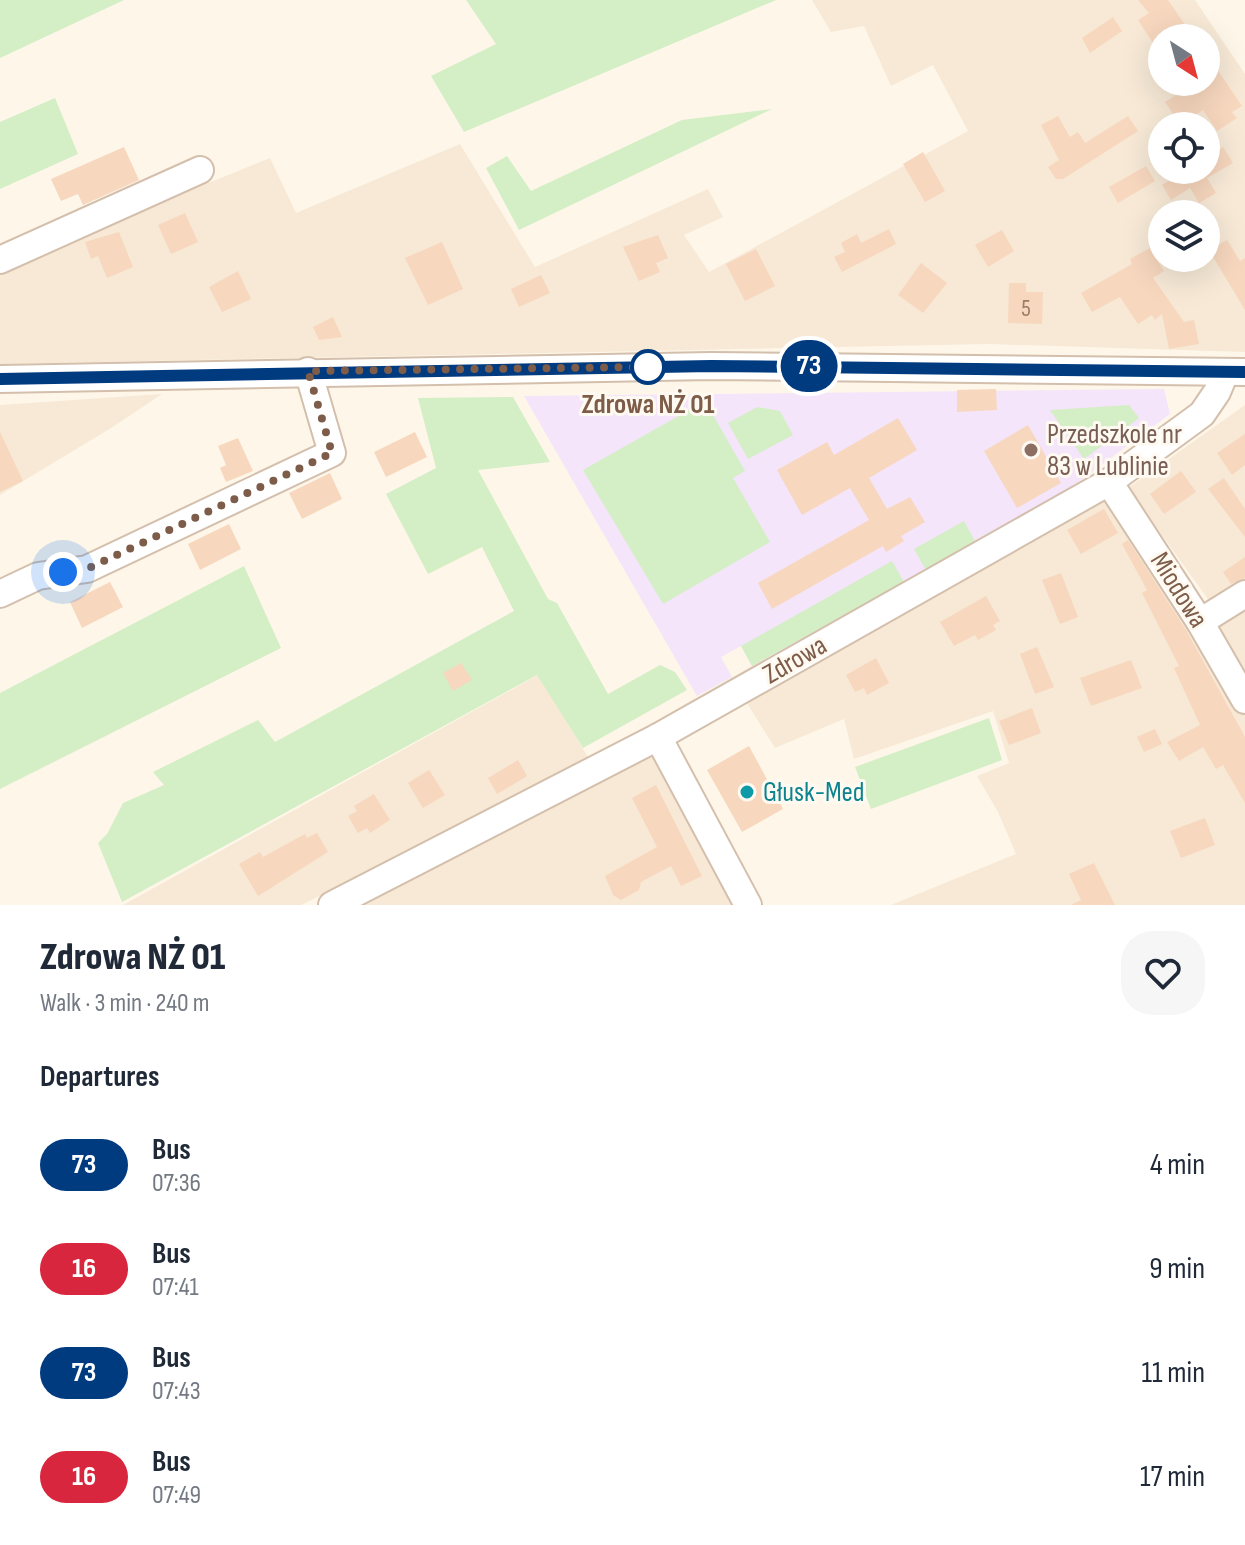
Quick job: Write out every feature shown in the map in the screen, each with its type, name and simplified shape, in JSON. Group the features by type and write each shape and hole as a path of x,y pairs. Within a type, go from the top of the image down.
{"street":[{"path":"0,260 200,170"},
{"path":"0,379 308,371 785,366 1235,372"},
{"path":"0,594 38,576 87,569 332,453 308,371"},
{"name":"Zdrowa","path":"332,905 658,737 1109,482 1202,414 1235,372"},
{"name":"Miodowa","path":"1109,482 1200,622 1245,700"},
{"path":"1200,622 1245,594"},
{"path":"658,737 748,905"}],"shaded area":[{"path":"812,0 1195,0 1211,24 1148,24 1148,96 1220,96 1220,37 1245,74 1245,352 989,344 0,364 0,267 270,158 296,213 460,144 535,267 708,189 723,217 684,235 709,272 968,131 933,65 891,86 864,26 831,32"},
{"path":"1164,389 1170,414 1073,486 752,666 741,646 721,657 732,677 697,696 524,396"},
{"path":"162,394 111,428 0,495 0,405"},
{"path":"1245,405 1245,586 1210,602 1128,488"},
{"path":"1107,495 1202,636 1245,716 1245,905 891,905 1016,854 998,812 977,776 1009,763 993,711 854,759 844,719 775,748 745,700"},
{"path":"1245,607 1245,677 1214,626"},
{"path":"538,675 591,762 301,905 123,905"},
{"path":"654,751 738,905 365,905"}],"green space":[{"path":"0,0 124,0 0,58"},
{"path":"466,0 776,0 464,132 431,76 496,44"},
{"path":"55,98 78,154 0,189 0,122"},
{"path":"772,109 519,230 486,168 507,156 531,191 682,120"},
{"path":"513,397 550,462 478,470 548,599 557,603 608,694 660,665 675,672 687,690 583,748 537,675 122,902 98,843 107,834 123,803 164,785 153,772 258,720 275,742 514,611 482,547 428,574 386,494 436,468 418,398"},
{"path":"705,401 745,471 733,478 770,542 663,604 583,470"},
{"path":"1129,405 1139,418 1084,459 1050,410"},
{"path":"757,407 780,411 793,435 748,459 728,423"},
{"path":"964,521 975,541 926,570 914,549"},
{"path":"892,561 904,582 752,666 741,646"},
{"path":"244,566 281,648 0,789 0,693"},
{"path":"989,718 1002,760 871,809 855,767"}],"building":[{"path":"1138,0 1168,0 1184,24 1148,24 1148,35 1138,20 1149,13"},
{"path":"1113,17 1122,31 1090,53 1082,38"},
{"path":"1220,74 1242,106 1232,112 1237,118 1220,129 1220,112 1172,112 1165,102 1174,96 1220,96"},
{"path":"1058,116 1070,137 1078,132 1085,143 1128,116 1138,131 1063,179 1056,179 1048,167 1059,160 1041,125"},
{"path":"124,147 139,180 83,205 78,194 61,201 51,179"},
{"path":"1223,147 1233,163 1220,170 1220,149"},
{"path":"923,152 945,191 925,202 903,164"},
{"path":"1146,166 1148,169 1150,184 1118,203 1109,187"},
{"path":"1211,184 1216,193 1204,200 1197,200 1190,188 1171,200 1162,185"},
{"path":"185,213 198,242 171,254 158,225"},
{"path":"889,229 896,244 842,272 834,257 845,252 841,243 857,234 861,243"},
{"path":"1002,230 1014,251 988,267 975,245"},
{"path":"119,232 133,267 107,278 98,256 91,259 85,242"},
{"path":"658,235 668,258 656,263 660,272 639,281 623,247"},
{"path":"1227,240 1240,261 1245,258 1245,310 1220,268 1220,244"},
{"path":"442,242 463,289 428,305 405,258"},
{"path":"756,249 775,286 745,301 726,264"},
{"path":"1148,249 1148,272 1162,272 1153,278 1184,322 1194,320 1199,344 1169,349 1162,314 1155,320 1152,315 1138,324 1120,297 1092,312 1081,293 1132,264 1130,259"},
{"path":"921,263 947,283 923,313 898,295"},
{"path":"238,271 251,299 222,312 209,287"},
{"path":"541,275 550,293 519,307 511,289"},
{"path":"1009,283 1026,283 1026,292 1043,292 1042,324 1008,323"},
{"path":"333,317 342,337 319,340 313,327"},
{"path":"996,389 997,410 957,412 957,390"},
{"path":"898,418 917,450 869,478 887,509 910,497 925,522 901,536 904,541 886,552 883,546 772,609 758,583 869,520 850,488 802,515 777,470 827,442 834,455"},
{"path":"1028,425 1061,483 1017,508 984,451"},
{"path":"0,432 23,481 0,492"},
{"path":"415,432 427,457 386,477 374,452"},
{"path":"1245,434 1245,465 1232,475 1217,453"},
{"path":"238,438 253,471 226,482 220,468 226,465 218,446"},
{"path":"1181,471 1196,492 1164,514 1150,494"},
{"path":"330,473 342,499 302,519 289,493"},
{"path":"1224,478 1245,509 1245,537 1208,489"},
{"path":"1104,509 1118,533 1081,554 1067,530"},
{"path":"229,524 241,549 200,570 188,544"},
{"path":"1128,540 1186,630 1245,737 1245,803 1223,765 1216,769 1203,747 1179,761 1167,742 1200,725 1174,668 1179,666 1142,593 1147,590 1122,544"},
{"path":"1245,557 1245,578 1231,584 1223,572"},
{"path":"1061,573 1078,617 1060,624 1042,580"},
{"path":"110,582 123,607 82,628 70,602"},
{"path":"986,596 1000,621 993,625 996,630 978,640 975,635 954,646 940,622"},
{"path":"1037,647 1054,687 1035,694 1020,654"},
{"path":"876,658 889,683 867,695 864,688 855,692 846,675"},
{"path":"1131,660 1142,688 1091,706 1080,678"},
{"path":"461,663 472,680 453,691 443,673"},
{"path":"1032,708 1041,733 1009,745 999,721"},
{"path":"1155,729 1162,744 1144,752 1137,737"},
{"name":"Głusk-Med","path":"749,746 783,809 742,832 707,770"},
{"path":"518,760 527,776 497,794 488,778"},
{"path":"429,770 445,795 423,808 408,783"},
{"path":"656,785 702,876 681,886 671,866 641,882 639,890 621,900 613,895 605,876 657,847 632,798"},
{"path":"374,794 390,820 370,833 367,828 358,833 348,816 357,811 354,806"},
{"path":"1205,818 1215,845 1181,858 1170,831"},
{"path":"317,833 328,852 258,896 239,864 260,852 263,857 305,834 307,838"},
{"path":"1094,863 1115,905 1071,905 1081,900 1069,874"}],"bus line":[{"name":"73","path":"0,379 443,368 711,366 1245,372"}],"place":[{"name":"Zdrowa NŻ 01","path":"648,367"},
{"name":"Przedszkole nr 83 w Lublinie","path":"1031,450"},
{"name":"Głusk-Med","path":"747,792"}],"route":[{"path":"63,572 87,569 332,453 308,371 648,367"}]}
